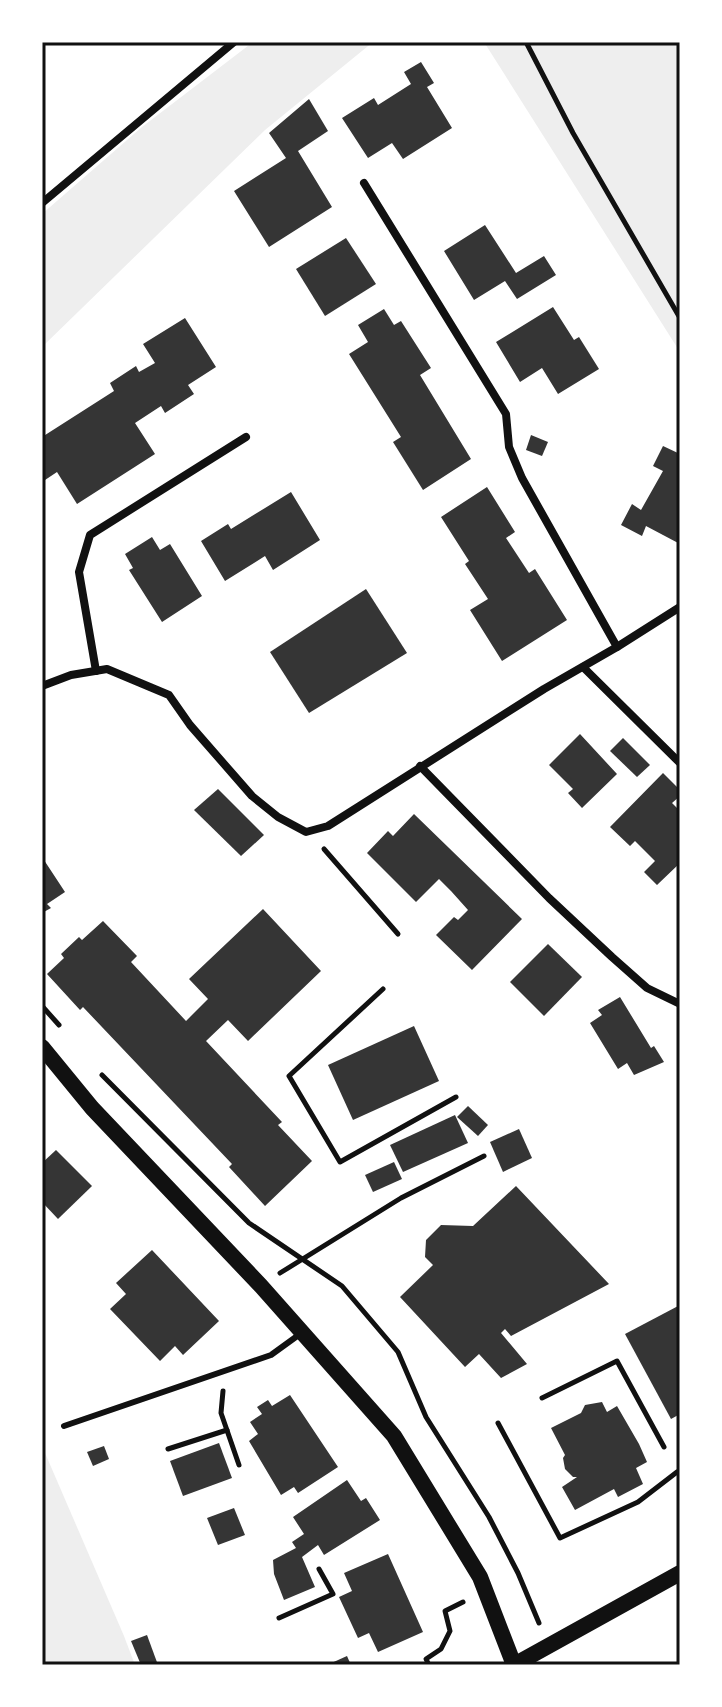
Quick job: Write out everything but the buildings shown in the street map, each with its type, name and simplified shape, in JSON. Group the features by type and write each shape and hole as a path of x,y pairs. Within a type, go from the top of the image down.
{"main road":[{"path":"42,1047 92,1108 261,1286 394,1436 480,1577 514,1665 680,1573"}],"street":[{"path":"42,203 234,42"},
{"path":"364,183 506,414 509,447 522,478 617,647"},
{"path":"96,671 79,572 90,535 246,437"},
{"path":"42,686 71,675 107,669 169,695 190,725 252,796 278,817 306,832 328,826 680,607"},
{"path":"583,667 680,763"},
{"path":"420,766 549,898 612,957 647,988 680,1004"}],"lane":[{"path":"64,1426 271,1355 302,1331"}],"path":[{"path":"526,42 573,133 680,318"},
{"path":"313,831 317,842 398,934"},
{"path":"383,989 289,1076 340,1162 456,1097"},
{"path":"261,1286 401,1198 484,1156"},
{"path":"542,1398 617,1361 664,1447"},
{"path":"228,1371 221,1413 239,1465"},
{"path":"498,1423 560,1538 638,1502 677,1472"},
{"path":"168,1449 227,1430"},
{"path":"279,1618 333,1594 319,1569"}],"shaded area":[{"path":"253,42 373,42 265,130 42,347 42,214 142,127"},
{"path":"484,42 680,42 680,352"},
{"path":"42,1446 124,1636 135,1665 42,1665"}]}
